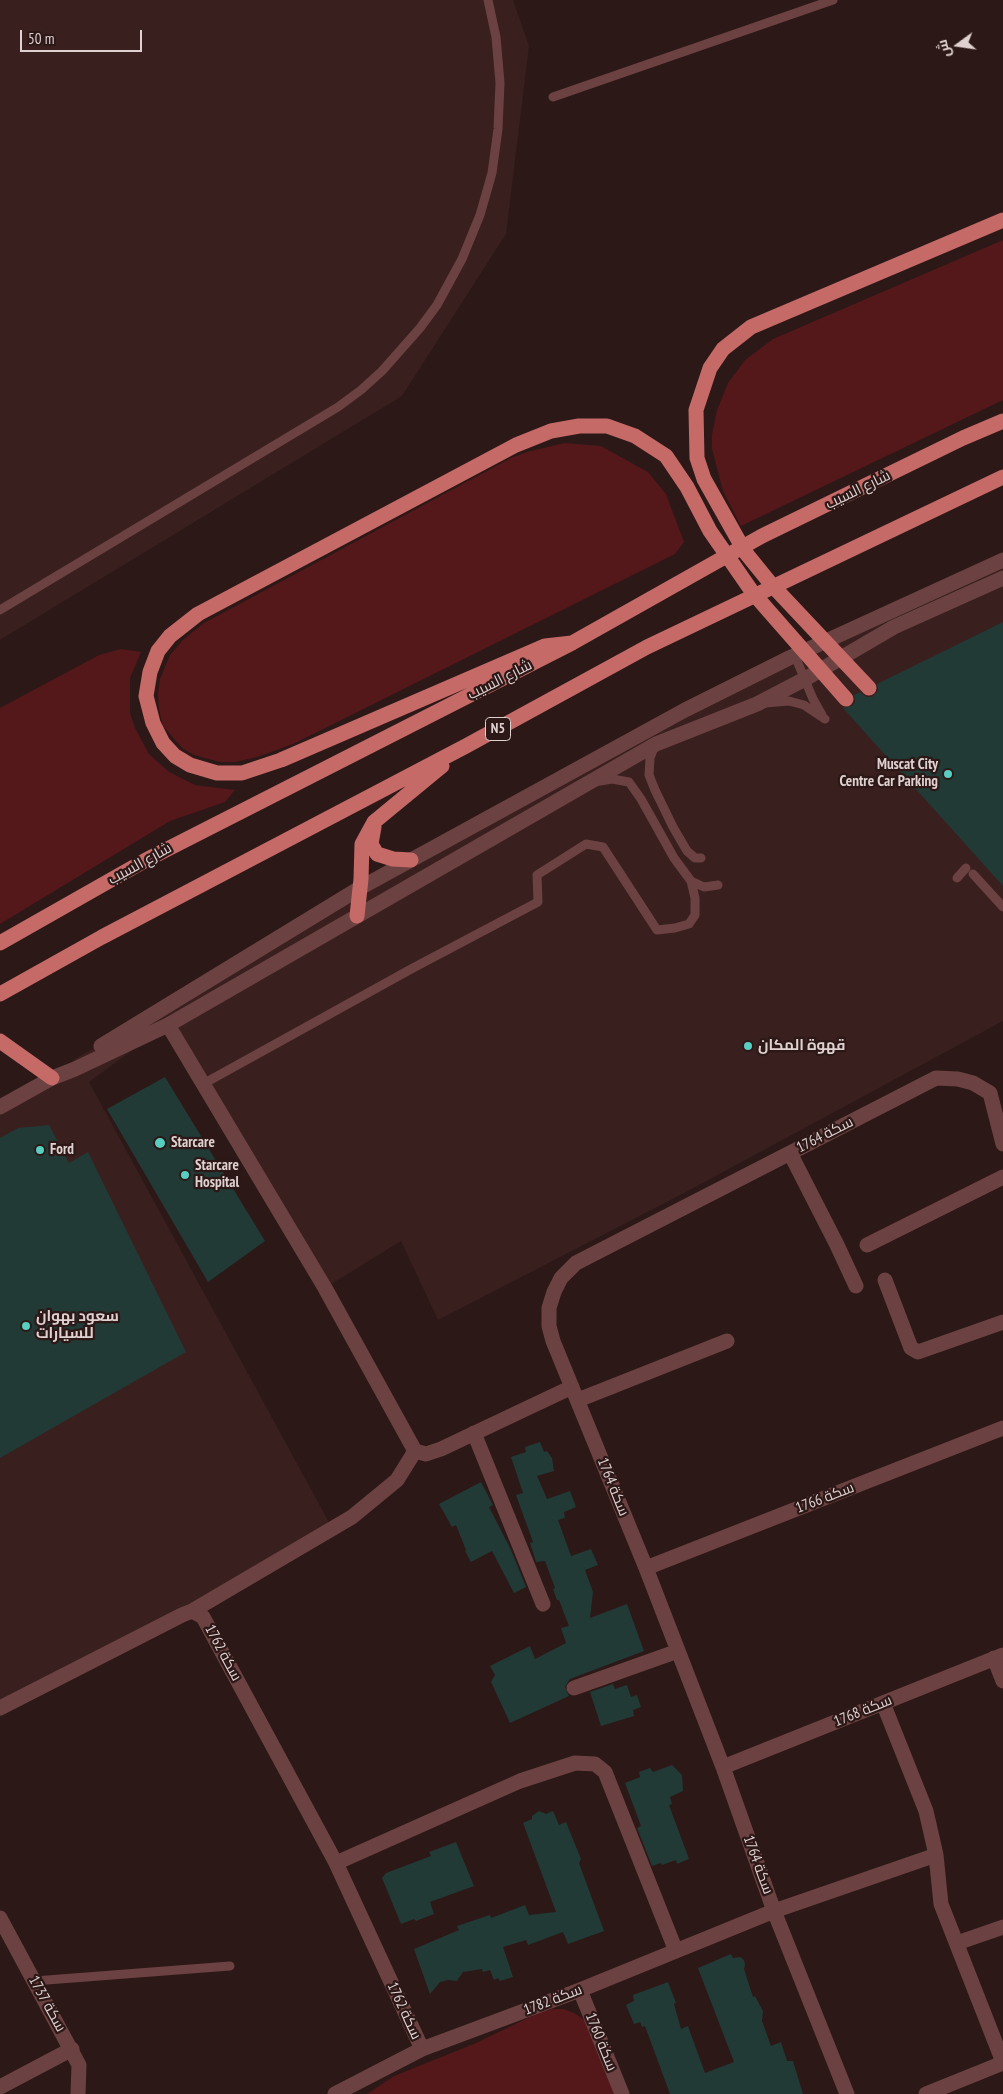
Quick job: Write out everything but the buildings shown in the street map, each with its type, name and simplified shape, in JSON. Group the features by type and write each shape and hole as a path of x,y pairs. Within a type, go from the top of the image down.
{"highway":[{"path":"869,688 771,584 745,552 725,518 704,478 697,458 696,410 702,389 710,368 723,349 751,327 1003,220"},
{"path":"963,438 1003,413"},
{"name":"شارع السيب","path":"0,943 146,860 572,643 762,536 963,438 1003,421"},
{"path":"572,643 545,646 282,760 242,773 217,773 190,765 175,756 163,743 153,723 146,696 150,672 158,651 170,636 198,614 516,446 550,432 579,426 607,426 635,436 666,456 687,487 728,558 753,593 846,699"},
{"name":"N5","path":"0,994 102,937 466,746 647,647 1003,477"},
{"path":"357,916 362,844 374,822 466,746"},
{"path":"374,822 371,844 377,854 393,859 411,860"},
{"path":"0,1041 52,1078"}],"street":[{"path":"52,1078 75,1060 360,888 685,710 795,656 1003,560"},
{"path":"0,1107 52,1078 168,1025 580,786 656,744 757,704 805,679 894,627 1001,580"},
{"path":"168,1025 325,1288 415,1451 426,1454 575,1394 727,1342"},
{"name":"سكة 1764","path":"847,2094 774,1911 723,1767 646,1568 549,1326 549,1308 561,1278 576,1263 936,1078 958,1079 997,1092"},
{"path":"997,1092 1003,1144"},
{"path":"790,1153 856,1286"},
{"path":"867,1245 1003,1178"},
{"path":"885,1280 911,1348 918,1352 1003,1322"},
{"name":"سكة 1766","path":"646,1568 1003,1428"},
{"path":"474,1434 543,1604"},
{"path":"192,1612 352,1517 397,1480 415,1451"},
{"name":"سكة 1762","path":"0,1708 182,1615 192,1612 203,1617 336,1863 422,2050"},
{"path":"574,1688 678,1651"},
{"path":"999,1656 1003,1680"},
{"name":"سكة 1768","path":"723,1767 999,1656"},
{"path":"883,1703 926,1811 936,1855 941,1904 1003,2062 926,2094"},
{"path":"336,1863 520,1781 575,1763 595,1764 604,1772 676,1951"},
{"name":"سكة 1782","path":"335,2094 422,2050 580,1990 774,1911 936,1855"},
{"name":"سكة 1737","path":"0,1918 79,2065 78,2094"},
{"path":"957,1944 1003,1927"},
{"name":"سكة 1760","path":"580,1990 622,2094"},
{"path":"0,2087 72,2050"}],"lane":[{"path":"0,610 338,407 382,371 420,328 437,305 462,259 480,215 492,173 498,129 500,83 496,37 488,0"},
{"path":"552,97 833,0"},
{"path":"757,704 789,701 804,705 824,718 813,700 795,656"},
{"path":"656,744 650,758 649,775 673,827 687,850 695,858 701,858"},
{"path":"203,1084 413,968 538,902 537,875 586,844 603,847 657,930 689,924 695,915 695,898 691,881 674,858 641,799 629,782 612,779 580,786"},
{"path":"957,878 969,871 1003,907"},
{"path":"691,881 704,887 718,885"},
{"path":"34,1981 230,1966"}],"shaded area":[{"path":"0,0 513,0 529,46 506,234 402,396 0,640"},
{"path":"1003,240 1003,400 741,526 723,491 712,449 712,434 717,410 728,383 745,360 773,339"},
{"path":"564,443 601,446 648,472 666,494 684,542 675,554 293,744 257,757 235,762 220,762 194,755 182,748 163,726 159,709 158,693 160,679 170,655 183,640 204,623 511,458"},
{"path":"1003,560 1003,1021 686,1192 438,1320 401,1241 325,1288 167,1025 89,1082 330,1524 192,1611 0,1708 0,1107 52,1078 75,1059 685,710"},
{"path":"121,649 141,652 130,678 130,713 135,728 149,754 169,772 195,785 235,790 225,802 170,821 0,924 0,708 99,655"},
{"path":"564,2009 585,2020 616,2094 367,2094 394,2076 476,2043 540,2012"}],"place":[{"name":"Muscat City Centre Car Parking","path":"948,774"},
{"name":"قهوة المكان","path":"748,1046"},
{"name":"Starcare","path":"160,1143"},
{"name":"Ford","path":"40,1150"},
{"name":"Starcare Hospital","path":"185,1175"},
{"name":"سعود بهوان للسيارات","path":"26,1326"}]}
